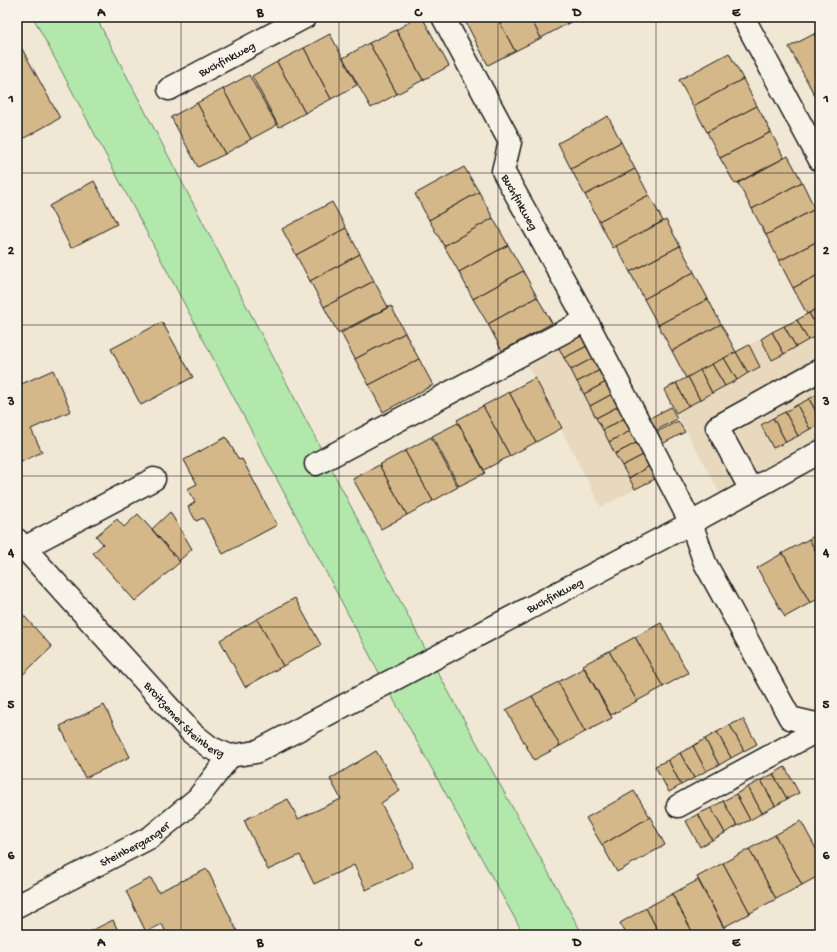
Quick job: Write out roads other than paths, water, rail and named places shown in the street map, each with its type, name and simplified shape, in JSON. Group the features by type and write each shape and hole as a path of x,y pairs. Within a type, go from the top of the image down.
{"street":[{"name":"Buchfinkweg","path":"169,89 305,17"},
{"name":"Buchfinkweg","path":"443,17 510,142 503,171 586,320 691,523 705,563 790,718 820,725"},
{"path":"742,17 820,160"},
{"path":"316,464 586,320"},
{"path":"751,490 717,427 820,370"},
{"name":"Buchfinkweg","path":"418,665 691,523 820,452"},
{"path":"20,544 154,479"},
{"name":"Broitzemer Steinberg","path":"20,544 192,733 211,748 230,756 256,752 418,665"},
{"path":"678,806 820,729"},
{"name":"Steinberganger","path":"17,906 151,837 198,798 230,756"}]}
